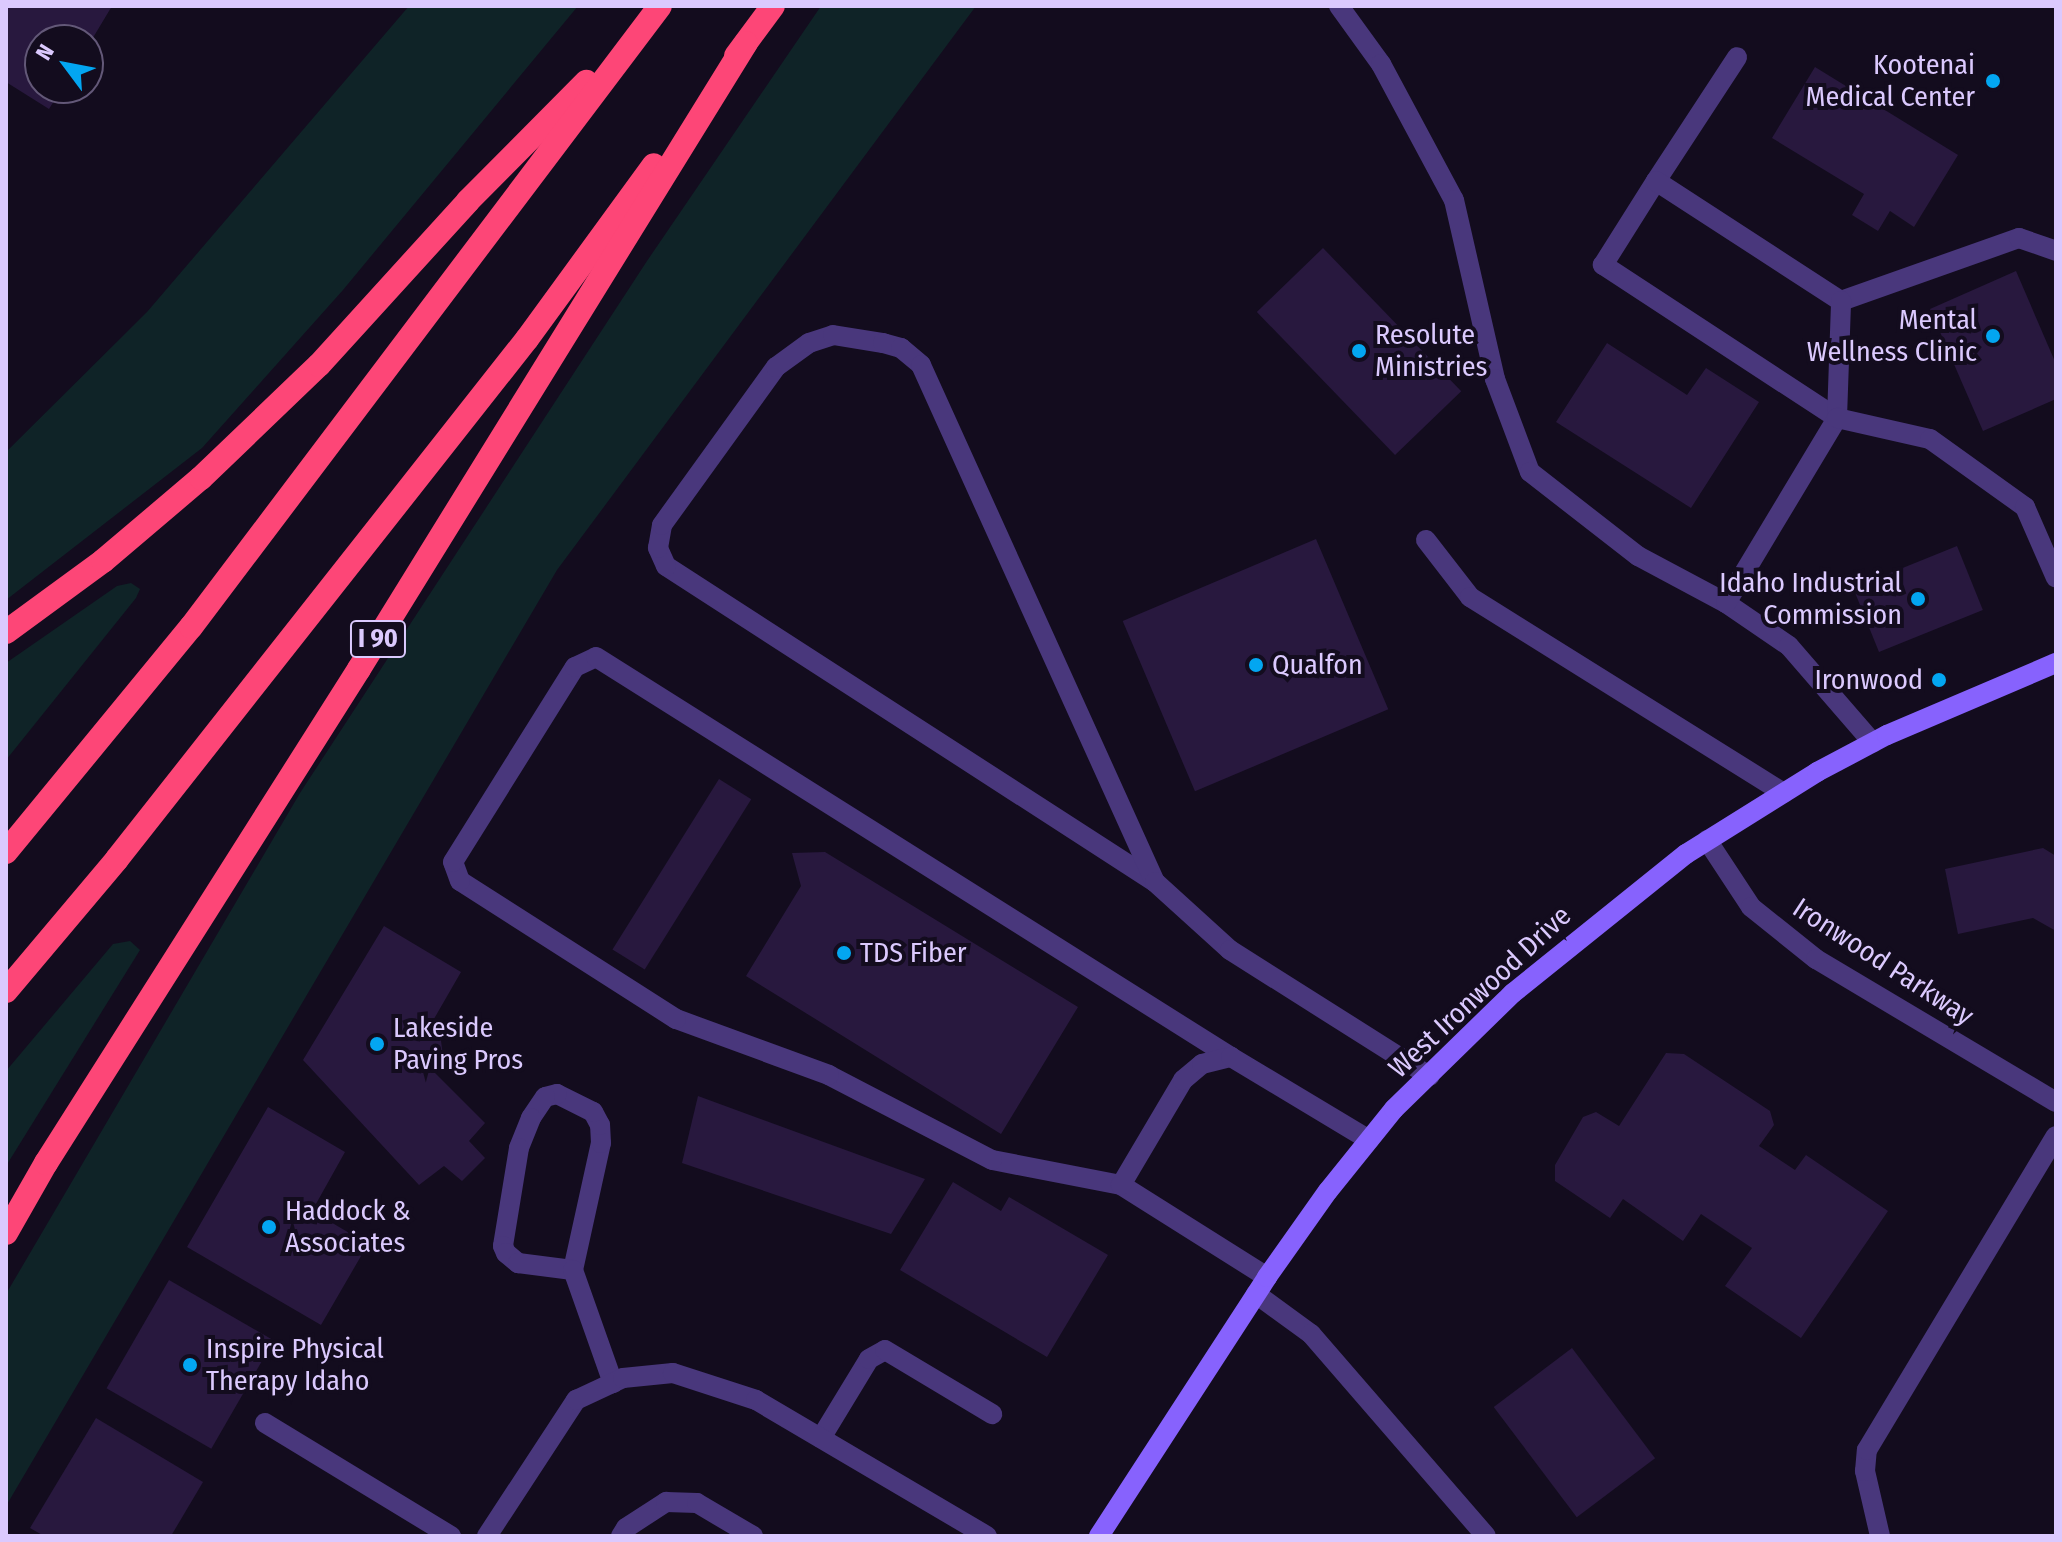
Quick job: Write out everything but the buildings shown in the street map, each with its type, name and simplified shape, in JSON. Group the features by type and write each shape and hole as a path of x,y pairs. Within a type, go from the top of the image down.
{"highway":[{"name":"I 90","path":"6,991 117,859 527,339 773,6"},
{"path":"6,632 103,561 319,365 468,201 656,11"},
{"path":"6,852 191,627 656,11"},
{"name":"I 90","path":"6,1233 46,1163 359,669 746,43"}],"street":[{"path":"1339,6 1381,64 1454,200 1495,379 1530,472 1638,556 1726,603 1789,646 1873,743"},
{"path":"1737,57 1603,265 1837,418 1930,439 2025,507 2056,578"},
{"path":"1656,181 1841,301"},
{"path":"1841,301 2019,238 2056,251"},
{"path":"1726,603 1837,418 1841,301"},
{"path":"1155,882 921,365 901,348 883,343 833,335 809,343 776,367 662,525 658,548 666,566 1155,882 1230,950 1429,1076"},
{"path":"1426,540 1470,597 1784,793"},
{"path":"1369,1140 1231,1057 596,657 575,667 453,862 460,881 676,1019 829,1075 992,1160 1121,1185 1261,1286 1311,1334 1486,1536"},
{"name":"West Ironwood Drive","path":"1099,1536 1261,1286 1369,1140 1429,1076 1525,983 1619,904 1707,840 1784,793 1873,743 2056,663"},
{"name":"Ironwood Parkway","path":"1707,840 1751,907 1816,959 2056,1102"},
{"path":"1121,1185 1183,1080 1202,1064 1231,1057"},
{"path":"573,1270 518,1263 503,1246 519,1148 545,1097 557,1094 593,1112 600,1125 601,1143 573,1270 613,1383"},
{"path":"1880,1536 1865,1471 1867,1450 2056,1136"},
{"path":"821,1438 869,1359 885,1350 992,1414"},
{"path":"487,1536 576,1400 623,1378 673,1373 756,1400 987,1536"},
{"path":"265,1423 451,1536"},
{"path":"624,1532 666,1502 697,1503 753,1536"}],"green space":[{"path":"409,6 578,6 343,290 202,448 6,600 6,452 147,312"},
{"path":"821,6 976,6 557,570 6,1506 6,1294 300,793 647,261"},
{"path":"131,583 140,589 136,598 6,760 6,663 117,586"},
{"path":"130,941 140,950 6,1166 6,1071 113,944"}],"place":[{"name":"Kootenai Medical Center","path":"1993,81"},
{"name":"Mental Wellness Clinic","path":"1993,336"},
{"name":"Resolute Ministries","path":"1359,351"},
{"name":"Idaho Industrial Commission","path":"1918,599"},
{"name":"Qualfon","path":"1256,665"},
{"name":"Ironwood","path":"1939,680"},
{"name":"TDS Fiber","path":"844,953"},
{"name":"Lakeside Paving Pros","path":"377,1044"},
{"name":"Haddock & Associates","path":"269,1227"},
{"name":"Inspire Physical Therapy Idaho","path":"190,1365"}]}
